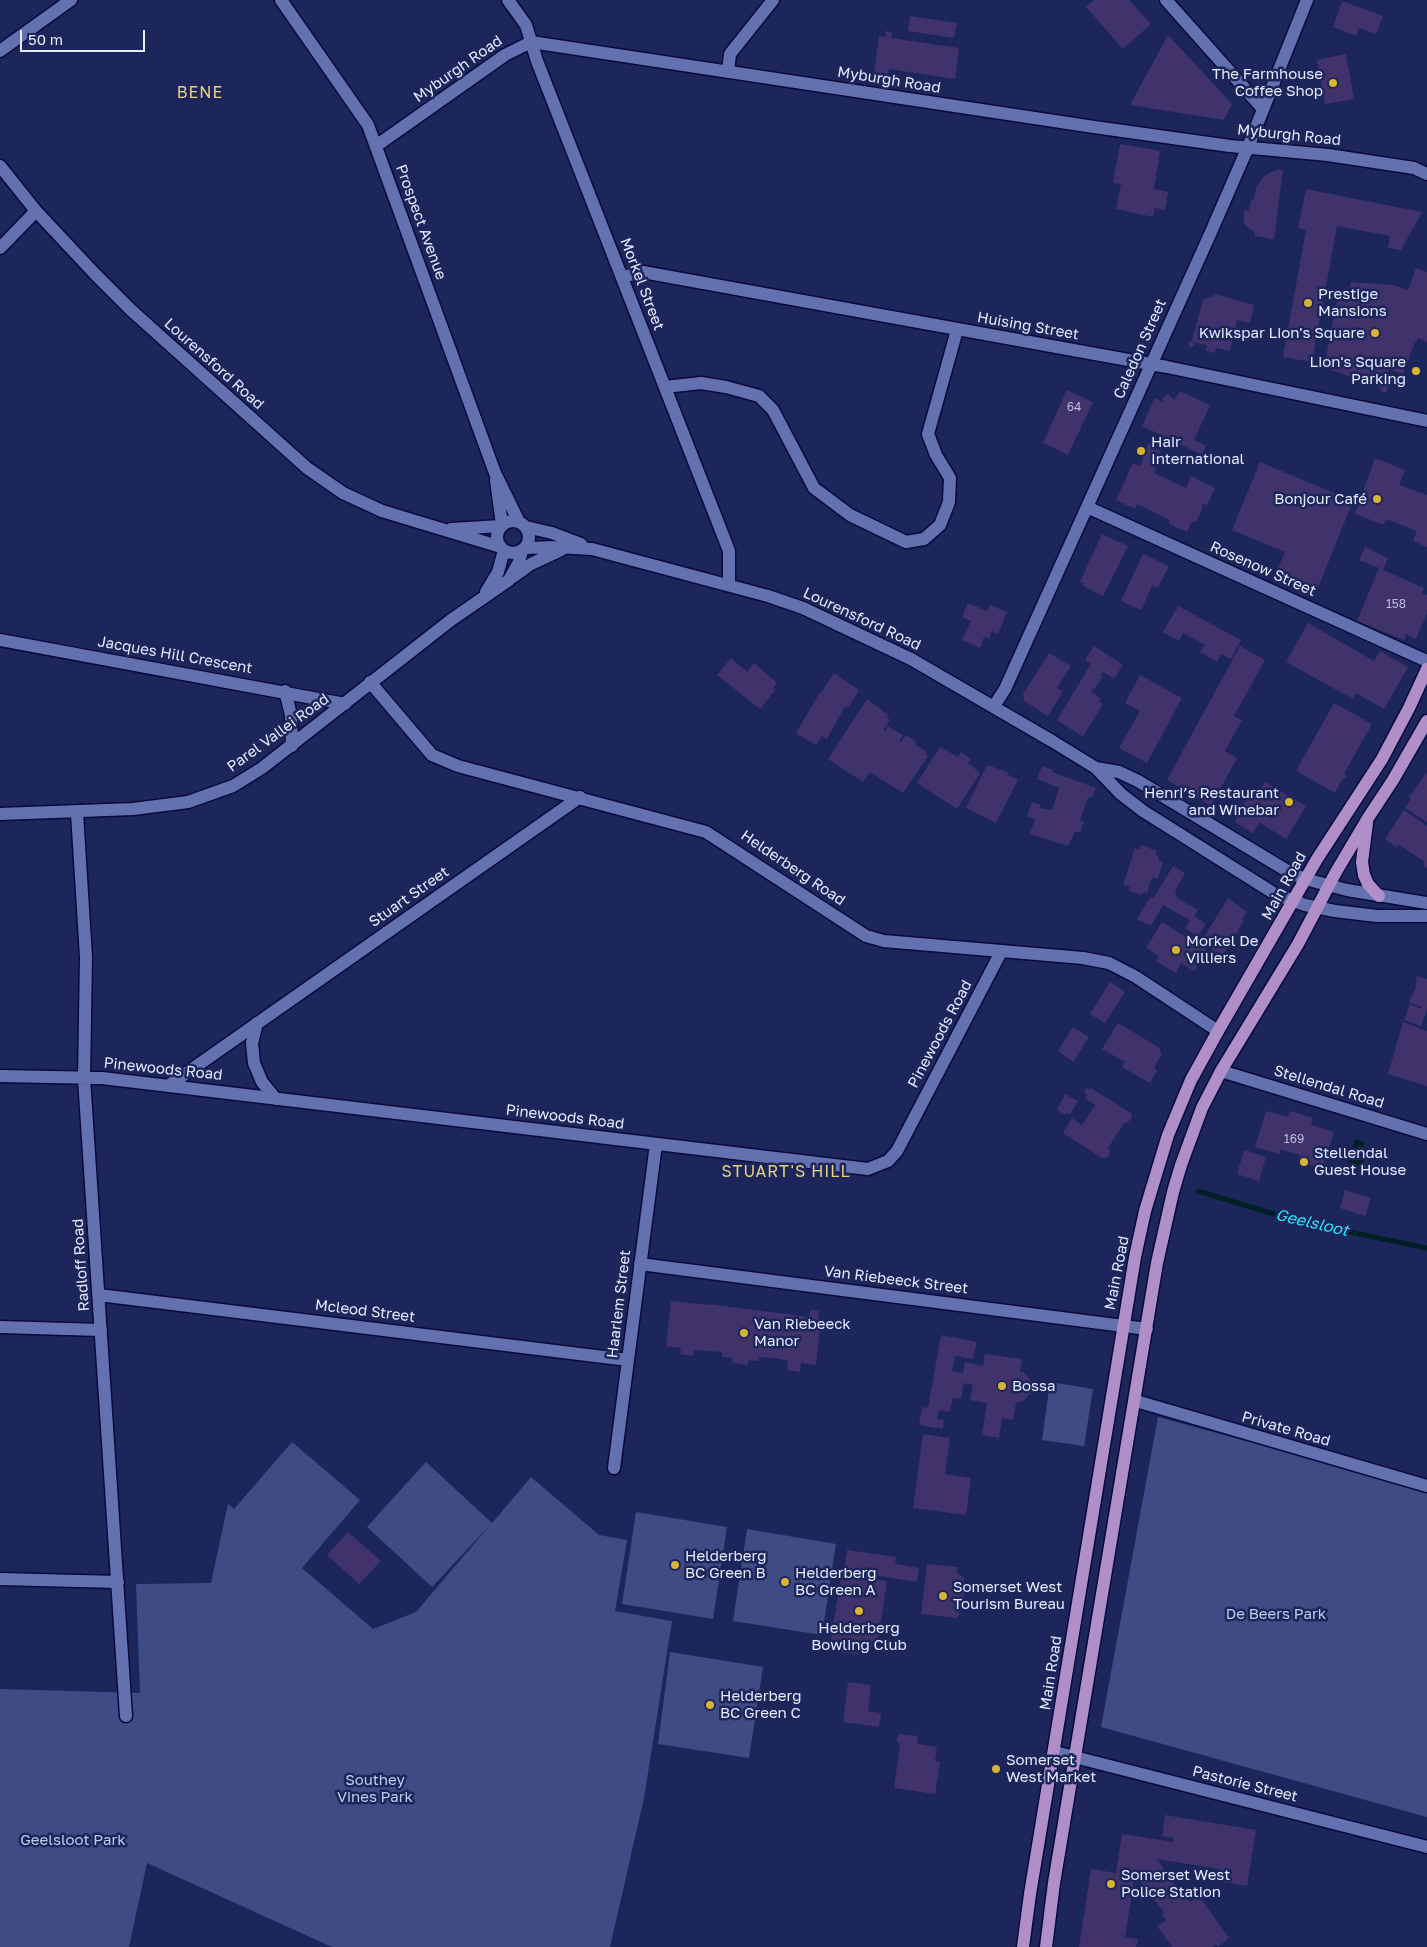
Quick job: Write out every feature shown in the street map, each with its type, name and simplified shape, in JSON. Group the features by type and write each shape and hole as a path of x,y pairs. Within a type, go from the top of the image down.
{"main road":[{"name":"Main Road","path":"1023,1947 1030,1894 1124,1326 1145,1211 1168,1135 1192,1080 1218,1030 1294,902 1305,880 1382,759 1427,669"},
{"path":"1046,1947 1122,1466 1136,1401 1146,1329 1173,1192 1195,1125 1221,1071 1298,944 1328,886 1368,818 1394,780 1427,721"},
{"path":"1368,818 1362,862 1368,884 1379,896"}],"street":[{"path":"0,51 72,0"},
{"name":"Prospect Avenue","path":"281,0 360,110 376,146 495,473 522,524"},
{"name":"Morkel Street","path":"508,0 526,25 536,61 729,551 729,585"},
{"path":"728,72 730,54 773,0"},
{"path":"1166,0 1263,109"},
{"name":"Caledon Street","path":"994,706 1005,689 1248,147 1307,0"},
{"name":"Myburgh Road","path":"376,146 505,55 531,42 1094,127 1248,147 1328,155 1414,168 1427,174"},
{"name":"Lourensford Road","path":"0,166 36,211 131,310 307,468 343,493 382,511 413,522 446,529 503,548"},
{"path":"0,248 36,211"},
{"name":"Huising Street","path":"622,277 643,272 1151,364 1427,421"},
{"path":"665,387 701,383 726,387 759,396 773,410 814,488 850,515 906,542 924,539 940,525 949,502 950,478 936,456 928,434 957,330"},
{"name":"Prospect Avenue","path":"495,473 502,525"},
{"name":"Rosenow Street","path":"1087,507 1427,661"},
{"path":"509,580 530,538 522,524 510,521 502,525 497,537 503,548 516,553 524,549"},
{"name":"Lourensford Road","path":"522,524 552,533 592,549 777,599 842,625 916,662 994,706 1096,768 1120,794 1275,894 1316,908 1362,915 1427,916"},
{"name":"Lourensford Road","path":"446,529 502,525"},
{"name":"Lourensford Road","path":"524,549 571,547 592,549"},
{"name":"Parel Vallei Road","path":"0,814 77,813 133,809 188,802 210,796 250,777 292,746 370,682 481,598 550,553 571,547"},
{"name":"Parel Vallei Road","path":"481,598 498,572 503,548"},
{"name":"Jacques Hill Crescent","path":"0,640 285,691 345,704"},
{"name":"Helderberg Road","path":"370,682 432,755 458,766 706,832 874,939 1082,958 1108,963 1136,977 1218,1030"},
{"path":"285,691 291,715 292,746"},
{"name":"Lourensford Road","path":"1096,768 1119,772 1138,781 1288,872 1305,880 1379,896 1427,903"},
{"name":"Stuart Street","path":"168,1086 580,797"},
{"name":"Radloff Road","path":"77,813 86,957 84,1078 126,1716"},
{"name":"Pinewoods Road","path":"0,1076 102,1078 868,1169 882,1165 897,1151 1001,952"},
{"path":"257,1023 252,1042 254,1063 262,1082 276,1099"},
{"name":"Stellendal Road","path":"1221,1071 1427,1134"},
{"name":"Haarlem Street","path":"614,1468 656,1144"},
{"name":"Van Riebeeck Street","path":"640,1264 1146,1329"},
{"name":"Mcleod Street","path":"99,1295 628,1360"},
{"path":"0,1328 101,1330"},
{"name":"Private Road","path":"1136,1401 1427,1486"},
{"path":"0,1579 118,1582"},
{"name":"Pastorie Street","path":"1055,1752 1427,1847"}],"green space":[{"path":"1050,1382 1093,1389 1084,1446 1042,1440"},
{"name":"De Beers Park","path":"1158,1417 1427,1490 1427,1817 1101,1727"},
{"name":"Southey Vines Park","path":"292,1442 360,1500 302,1568 373,1629 416,1612 491,1524 432,1587 367,1527 426,1462 492,1523 531,1477 599,1535 627,1540 615,1611 672,1621 644,1798 610,1947 332,1947 147,1863 129,1947 0,1947 0,1689 140,1693 136,1584 211,1583 228,1504 234,1509"},
{"name":"Helderberg BC Green B","path":"636,1512 727,1527 713,1619 622,1604"},
{"name":"Helderberg BC Green A","path":"747,1529 836,1544 822,1635 733,1621"},
{"name":"Helderberg BC Green C","path":"670,1652 763,1667 749,1758 658,1744"}],"shaded area":[{"path":"1355,1139 1365,1142 1360,1158 1364,1160 1361,1167 1348,1163"}],"building":[{"path":"1094,0 1129,0 1151,24 1123,49 1086,7"},
{"path":"1342,1 1383,16 1376,34 1359,28 1356,36 1333,27"},
{"path":"910,16 957,23 954,38 908,31"},
{"path":"886,31 892,32 891,38 959,48 955,79 889,69 888,75 874,73 879,36 885,37"},
{"path":"1168,35 1232,104 1224,120 1130,105"},
{"path":"1346,54 1354,99 1325,104 1317,60"},
{"path":"1120,144 1160,151 1154,189 1168,192 1165,210 1155,208 1153,217 1116,209 1121,184 1113,183"},
{"path":"1283,169 1274,239 1254,236 1255,233 1244,224 1244,210 1249,211 1251,200 1254,200 1256,188 1263,177 1273,171"},
{"name":"Prestige Mansions","path":"1306,189 1422,212 1401,250 1388,248 1390,236 1337,226 1312,362 1283,357 1306,230 1298,228"},
{"path":"1416,268 1427,272 1427,342 1418,338 1415,342 1403,374 1389,369 1384,380 1390,383 1386,393 1380,391 1381,388 1324,367 1337,300 1348,302 1351,282 1393,285 1408,290"},
{"path":"1214,294 1254,305 1250,323 1237,320 1230,351 1216,348 1215,353 1206,351 1207,345 1192,342 1195,345 1190,348 1188,343 1192,341 1203,300"},
{"path":"1067,390 1093,402 1068,455 1043,443"},
{"path":"1180,391 1210,405 1194,440 1206,446 1202,455 1142,426 1155,398 1163,402 1162,398 1168,394 1174,400"},
{"path":"1148,444 1161,451 1153,467 1156,468 1154,473 1186,488 1191,476 1215,488 1207,505 1201,503 1203,507 1196,522 1192,521 1187,532 1169,524 1170,520 1137,504 1135,509 1116,500 1133,463 1140,466"},
{"path":"1375,458 1405,470 1399,485 1427,495 1427,547 1413,541 1417,531 1386,519 1384,525 1355,514"},
{"path":"1260,462 1353,501 1318,588 1277,571 1285,552 1232,530"},
{"path":"1102,534 1128,546 1103,596 1083,586 1084,583 1080,582"},
{"path":"1365,547 1388,558 1383,570 1424,588 1422,593 1427,595 1427,613 1416,639 1406,634 1404,640 1357,621 1379,568 1359,560"},
{"path":"1143,554 1169,566 1158,588 1152,586 1141,610 1121,601"},
{"path":"968,603 987,611 990,605 1007,612 998,634 992,631 989,639 984,637 980,648 962,640 971,621 962,617"},
{"path":"1178,606 1241,640 1231,659 1221,654 1217,662 1200,652 1205,645 1183,633 1179,641 1163,632"},
{"path":"1308,623 1374,661 1380,651 1408,667 1384,709 1356,693 1353,699 1286,662"},
{"path":"1094,646 1123,665 1114,679 1103,672 1101,675 1103,676 1095,689 1093,688 1091,692 1101,699 1099,702 1103,704 1083,737 1057,720 1091,664 1085,660"},
{"path":"1240,646 1265,660 1234,716 1242,720 1225,751 1237,758 1211,806 1167,780"},
{"path":"1049,653 1071,666 1057,688 1063,691 1048,716 1024,701 1023,694"},
{"path":"731,658 747,672 754,663 777,683 773,688 775,690 760,709 717,675"},
{"path":"834,673 859,690 848,708 845,706 827,739 822,736 816,745 796,733 820,692"},
{"path":"1140,675 1182,698 1147,763 1119,748 1140,711 1125,703"},
{"path":"867,699 888,715 887,717 890,720 883,730 885,731 888,726 903,735 899,741 901,742 906,735 927,752 925,754 928,756 903,793 870,772 863,782 828,759"},
{"path":"1334,703 1372,724 1344,774 1347,776 1341,781 1335,793 1296,771"},
{"path":"940,747 958,757 961,752 971,759 968,763 980,773 957,809 917,783"},
{"path":"987,765 1008,772 1007,774 1018,780 996,823 966,808"},
{"path":"1042,766 1053,770 1052,772 1096,788 1092,797 1088,798 1080,820 1084,822 1080,832 1075,832 1068,846 1030,834 1035,819 1027,816 1032,802 1041,805 1040,808 1052,810 1059,788 1037,779"},
{"path":"1426,773 1427,822 1405,808 1411,799 1409,797"},
{"path":"1265,782 1306,806 1286,839 1259,822 1253,833 1235,822 1251,790 1258,794"},
{"path":"1404,810 1427,826 1427,868 1423,865 1425,862 1398,844 1396,847 1385,839"},
{"path":"1141,845 1157,851 1158,860 1163,862 1158,879 1152,877 1147,893 1143,892 1142,895 1128,891 1130,887 1123,885 1135,848 1139,850"},
{"path":"1173,866 1185,873 1175,891 1177,898 1198,910 1194,916 1206,924 1197,937 1185,928 1190,920 1163,905 1151,926 1137,919 1150,897 1153,899"},
{"path":"1228,898 1247,912 1242,920 1244,921 1236,934 1234,933 1223,956 1201,942"},
{"path":"1162,922 1207,950 1194,971 1181,963 1176,973 1156,961 1159,956 1146,948"},
{"path":"1417,976 1427,979 1427,1010 1421,1026 1404,1020 1410,1004 1421,1009 1422,1007 1409,1002 1417,985 1415,985"},
{"path":"1110,982 1125,992 1105,1023 1090,1014"},
{"path":"1403,1022 1427,1031 1427,1086 1388,1074"},
{"path":"1118,1023 1160,1048 1159,1050 1162,1053 1154,1068 1157,1070 1150,1083 1122,1067 1125,1062 1102,1049"},
{"path":"1073,1027 1089,1037 1073,1062 1058,1051"},
{"path":"1087,1087 1131,1113 1132,1118 1124,1123 1108,1148 1110,1153 1107,1158 1102,1158 1063,1133 1072,1118 1082,1125 1095,1105 1085,1098 1087,1094 1084,1092"},
{"path":"1065,1094 1078,1101 1070,1115 1057,1110"},
{"name":"Stellendal Guest House","path":"1266,1111 1288,1117 1290,1111 1313,1118 1311,1125 1334,1132 1322,1168 1298,1161 1300,1155 1281,1149 1279,1154 1255,1147"},
{"path":"1244,1150 1266,1157 1259,1181 1237,1174"},
{"path":"1345,1190 1371,1198 1365,1216 1340,1208"},
{"name":"Van Riebeeck Manor","path":"671,1301 809,1317 810,1310 819,1311 818,1319 821,1319 816,1365 801,1363 800,1372 787,1370 788,1361 774,1358 759,1357 759,1361 748,1360 748,1365 732,1363 733,1358 722,1357 722,1352 694,1350 693,1356 680,1354 681,1348 666,1346"},
{"name":"Bossa","path":"941,1335 977,1342 973,1359 955,1356 952,1371 963,1373 965,1362 983,1366 985,1354 1022,1359 1020,1372 1024,1372 1031,1381 1031,1392 1024,1401 1016,1403 1013,1420 1002,1418 999,1438 982,1435 987,1403 970,1400 973,1385 964,1383 961,1399 953,1398 950,1412 939,1410 937,1419 944,1420 943,1429 919,1425 922,1407 928,1408"},
{"path":"923,1434 950,1438 945,1474 971,1478 966,1515 913,1508"},
{"path":"348,1532 381,1561 359,1584 327,1555"},
{"name":"Helderberg Bowling Club","path":"847,1550 896,1557 895,1564 919,1568 917,1582 873,1575 872,1579 887,1581 877,1648 861,1645 859,1655 834,1651 834,1648 827,1647 828,1640 831,1640"},
{"name":"Somerset West Tourism Bureau","path":"927,1564 958,1567 957,1574 964,1577 963,1587 960,1588 965,1588 963,1605 958,1604 960,1606 959,1616 956,1618 921,1614"},
{"path":"848,1682 871,1685 868,1711 881,1713 879,1727 843,1722"},
{"path":"898,1734 918,1736 917,1744 937,1747 935,1761 940,1762 935,1794 894,1788 900,1743 897,1742"},
{"name":"Somerset West Police Station","path":"1165,1815 1256,1830 1247,1886 1217,1881 1219,1869 1157,1859 1183,1898 1185,1896 1190,1902 1199,1896 1229,1938 1218,1947 1216,1944 1212,1947 1172,1947 1157,1926 1166,1920 1162,1914 1164,1912 1135,1875 1125,1937 1138,1939 1136,1947 1079,1947 1091,1869 1116,1873 1122,1834 1174,1842 1174,1838 1162,1836"}],"waterway":[{"name":"Geelsloot","path":"1198,1191 1297,1221 1427,1248"}],"place":[{"name":"The Farmhouse Coffee Shop","path":"1333,83"},
{"name":"Prestige Mansions","path":"1308,303"},
{"name":"Kwikspar Lion's Square","path":"1375,333"},
{"name":"Lion's Square Parking","path":"1416,371"},
{"name":"Hair International","path":"1141,451"},
{"name":"Bonjour Café","path":"1377,499"},
{"name":"Henri’s Restaurant and Winebar","path":"1289,802"},
{"name":"Morkel De Villiers","path":"1176,950"},
{"name":"Stellendal Guest House","path":"1304,1162"},
{"name":"Van Riebeeck Manor","path":"744,1333"},
{"name":"Bossa","path":"1002,1386"},
{"name":"Helderberg BC Green B","path":"675,1565"},
{"name":"Helderberg BC Green A","path":"785,1582"},
{"name":"Somerset West Tourism Bureau","path":"943,1596"},
{"name":"Helderberg Bowling Club","path":"859,1611"},
{"name":"Helderberg BC Green C","path":"710,1705"},
{"name":"Somerset West Market","path":"996,1769"},
{"name":"Somerset West Police Station","path":"1111,1884"}],"district":[{"name":"BENE","path":"200,93"},
{"name":"STUART'S HILL","path":"786,1172"}],"park label":[{"name":"Geelsloot Park","path":"73,1840"}]}
